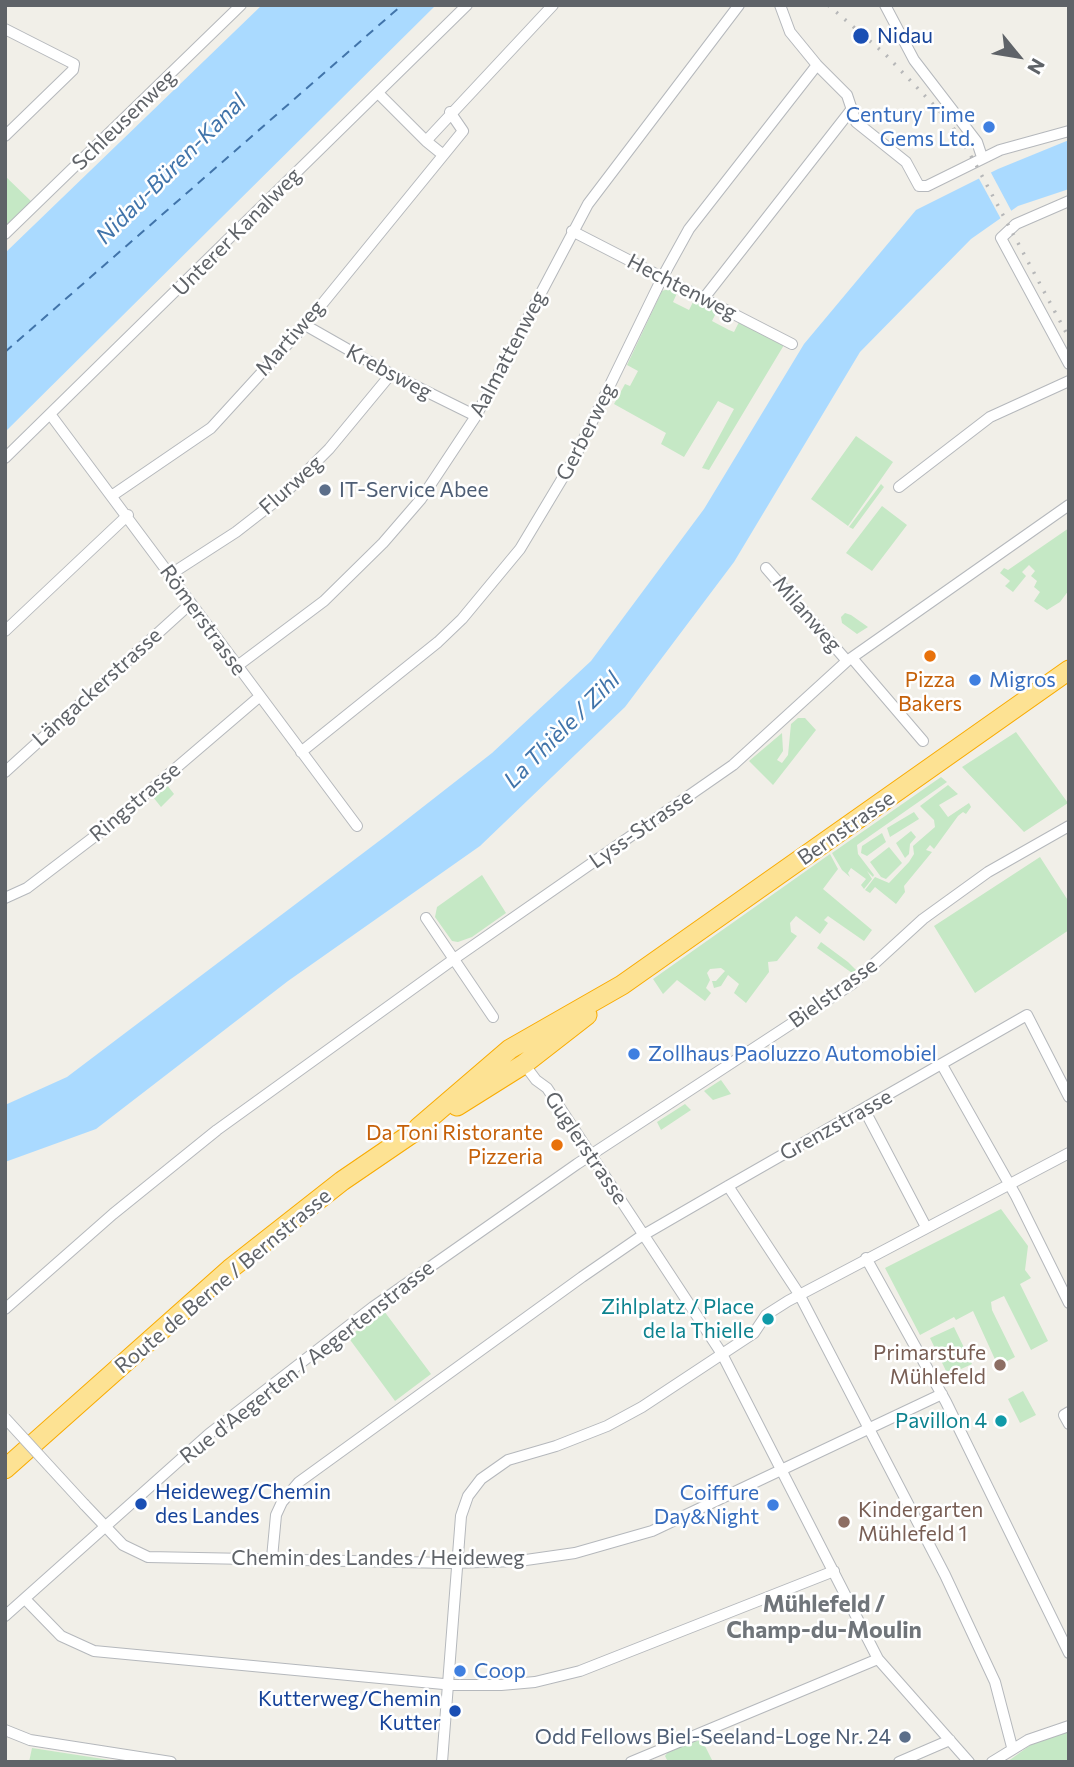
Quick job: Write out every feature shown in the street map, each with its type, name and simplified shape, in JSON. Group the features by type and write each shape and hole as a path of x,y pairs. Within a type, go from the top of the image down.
{"highway":[{"name":"Bernstrasse","path":"418,1128 524,1064 622,985 1069,670"},
{"name":"Bernstrasse","path":"418,1128 510,1049 622,985"},
{"path":"524,1064 530,1046 543,1028"},
{"name":"Route de Berne / Bernstrasse","path":"5,1469 230,1269 333,1188 418,1128"}],"street":[{"name":"Schleusenweg","path":"5,234 241,5"},
{"name":"Unterer Kanalweg","path":"5,458 467,5"},
{"path":"426,141 450,112 554,5"},
{"name":"Aalmattenweg","path":"236,667 324,600 383,543 421,499 476,416 572,231 605,178 738,5"},
{"path":"780,5 790,32 817,65 847,95 853,118 864,130 906,162 919,186 927,186 982,157 1069,131"},
{"path":"885,5 914,60 977,142 982,157"},
{"path":"5,29 74,64 73,69 5,136"},
{"name":"Gerberweg","path":"301,752 446,635 520,550 574,458 663,276 690,229 817,65"},
{"path":"378,93 442,154"},
{"path":"704,298 851,110"},
{"name":"Martiweg","path":"113,495 211,428 304,325 463,131 450,112"},
{"path":"1069,201 1003,232 1001,243 1069,364"},
{"name":"Hechtenweg","path":"572,231 792,344"},
{"name":"Krebsweg","path":"304,325 391,374 476,416"},
{"name":"Flurweg","path":"171,574 236,532 281,497 330,450 391,374"},
{"path":"899,487 990,417 1069,380"},
{"name":"Römerstrasse","path":"50,414 128,515 258,697 357,826"},
{"name":"Lyss-Strasse","path":"5,1309 113,1214 204,1141 454,959 733,765 850,659 1069,505"},
{"path":"5,631 128,515"},
{"name":"Milanweg","path":"766,568 923,741"},
{"name":"Längackerstrasse","path":"5,772 190,604"},
{"name":"Ringstrasse","path":"5,898 36,881 107,827 258,697"},
{"name":"Bielstrasse","path":"592,1154 852,984 923,919 988,872 1069,826"},
{"path":"426,918 493,1017"},
{"name":"Grenzstrasse","path":"272,1558 276,1515 282,1502 299,1482 645,1235 728,1186 1027,1015 1069,1097"},
{"name":"Guglerstrasse","path":"524,1064 531,1075 547,1088 722,1354 878,1660 969,1762"},
{"path":"942,1065 1010,1185 1069,1303"},
{"path":"864,1109 926,1227"},
{"path":"442,1762 456,1562 464,1506 474,1487 489,1471 508,1460 607,1426 754,1333 766,1315 799,1294 1069,1153"},
{"name":"Rue d'Aegerten / Aegertenstrasse","path":"5,1616 228,1418 373,1307 592,1154"},
{"path":"728,1186 799,1294 945,1574 995,1682 1012,1747"},
{"path":"866,1258 942,1394 1069,1653"},
{"name":"Chemin des Landes / Heideweg","path":"5,1418 105,1527 131,1551 148,1557 519,1561 611,1545 690,1515 942,1394"},
{"path":"1069,1412 1064,1415 1069,1424"},
{"path":"25,1599 61,1636 94,1651 490,1686 535,1682 580,1671 834,1571"},
{"path":"631,1762 878,1660"},
{"path":"992,1762 1012,1747 1069,1726"},
{"path":"5,1730 30,1740 171,1762"},
{"path":"899,1762 950,1740"}],"green space":[{"path":"5,176 33,203 9,226 5,222"},
{"path":"671,288 678,291 673,302 689,310 694,300 717,311 712,321 729,330 734,332 739,322 784,345 709,470 702,468 734,409 718,401 684,457 661,444 666,433 614,404 625,384 630,386 638,371 627,365 662,291"},
{"path":"856,436 893,462 848,526 811,499"},
{"path":"881,484 884,487 853,529 849,527"},
{"path":"882,506 907,525 872,571 846,553"},
{"path":"1069,528 1069,590 1060,602 1047,610 1034,601 1040,592 1034,587 1037,581 1031,576 1035,571 1029,565 1022,572 1026,576 1013,592 1005,586 1010,581 1000,573 1004,568 1008,570"},
{"path":"845,613 868,627 857,634 842,623 841,617"},
{"path":"798,718 805,718 816,730 773,785 749,761 782,733 783,751 777,760 782,763 788,755 791,724"},
{"path":"1016,732 1068,803 1024,832 962,767"},
{"path":"941,777 947,782 857,845 858,854 874,875 873,877 867,871 872,879 864,889 861,885 866,879 851,868 848,873 850,877 842,870 832,853"},
{"path":"167,785 174,794 161,807 153,797"},
{"path":"948,785 958,794 939,805 948,817 969,803 971,807 966,814 963,812 958,816 934,849 930,845 926,850 932,852 904,886 905,892 896,904 875,887 870,893 865,890 875,877 889,883 909,862 914,854 913,846 935,827 934,820 920,806"},
{"path":"914,812 919,819 890,837 887,828"},
{"path":"911,831 916,837 905,858 896,843"},
{"path":"882,833 886,842 867,856 861,853 862,846"},
{"path":"889,847 902,863 886,879 881,877 870,862"},
{"path":"830,854 838,869 823,889 872,930 864,941 828,916 824,920 828,923 820,934 796,916 790,923 791,932 797,936 777,961 768,962 769,972 746,1003 734,993 739,984 728,975 721,986 714,988 712,981 716,981 725,971 721,968 710,969 707,973 710,980 706,988 711,993 705,1001 677,980 663,994 653,979"},
{"path":"1040,857 1069,902 1069,930 975,993 934,926"},
{"path":"482,875 506,913 472,937 458,942 452,941 435,917 437,907"},
{"path":"821,942 856,970 852,973 817,948"},
{"path":"721,1080 731,1094 713,1100 704,1091"},
{"path":"685,1104 691,1110 661,1130 657,1122"},
{"path":"1001,1209 1028,1246 1025,1270 1031,1278 1020,1284 1048,1341 1031,1350 1004,1296 991,1302 992,1310 1015,1357 998,1366 973,1311 956,1320 954,1317 920,1335 885,1268"},
{"path":"384,1311 431,1374 395,1401 348,1337"},
{"path":"954,1327 972,1364 948,1375 930,1338"},
{"path":"1023,1391 1036,1415 1020,1423 1008,1399"},
{"path":"1069,1729 1069,1762 1007,1762 1036,1741"},
{"path":"701,1738 713,1762 668,1762 665,1756 668,1752"},
{"path":"32,1748 123,1762 29,1762"}],"water":[{"name":"Nidau-Büren-Kanal","path":"262,5 436,5 5,432 5,253"},
{"name":"La Thièle / Zihl","path":"1069,140 1069,189 1018,206 971,239 860,352 734,562 625,707 480,846 288,981 96,1129 5,1162 5,1105 67,1077 387,835 492,753 591,661 704,509 804,344 916,210 998,169"}],"pier":[{"path":"989,169 1013,214 1002,221 977,175"}],"ferry route":[{"path":"5,352 402,5"}],"railway":[{"path":"828,5 885,54 949,121 974,161 1069,338"}],"place":[{"name":"Nidau","path":"861,36"},
{"name":"Century Time Gems Ltd.","path":"989,127"},
{"name":"IT-Service Abee","path":"325,490"},
{"name":"Pizza Bakers","path":"930,656"},
{"name":"Migros","path":"975,680"},
{"name":"Zollhaus Paoluzzo Automobiel","path":"634,1054"},
{"name":"Da Toni Ristorante Pizzeria","path":"557,1145"},
{"name":"Zihlplatz / Place de la Thielle","path":"768,1319"},
{"name":"Primarstufe Mühlefeld","path":"1000,1365"},
{"name":"Pavillon 4","path":"1001,1421"},
{"name":"Heideweg/Chemin des Landes","path":"141,1504"},
{"name":"Coiffure Day&Night","path":"773,1505"},
{"name":"Kindergarten Mühlefeld 1","path":"844,1522"},
{"name":"Coop","path":"460,1671"},
{"name":"Kutterweg/Chemin Kutter","path":"455,1711"},
{"name":"Odd Fellows Biel-Seeland-Loge Nr. 24","path":"905,1737"}],"district":[{"name":"Mühlefeld / Champ-du-Moulin","path":"824,1617"}]}
